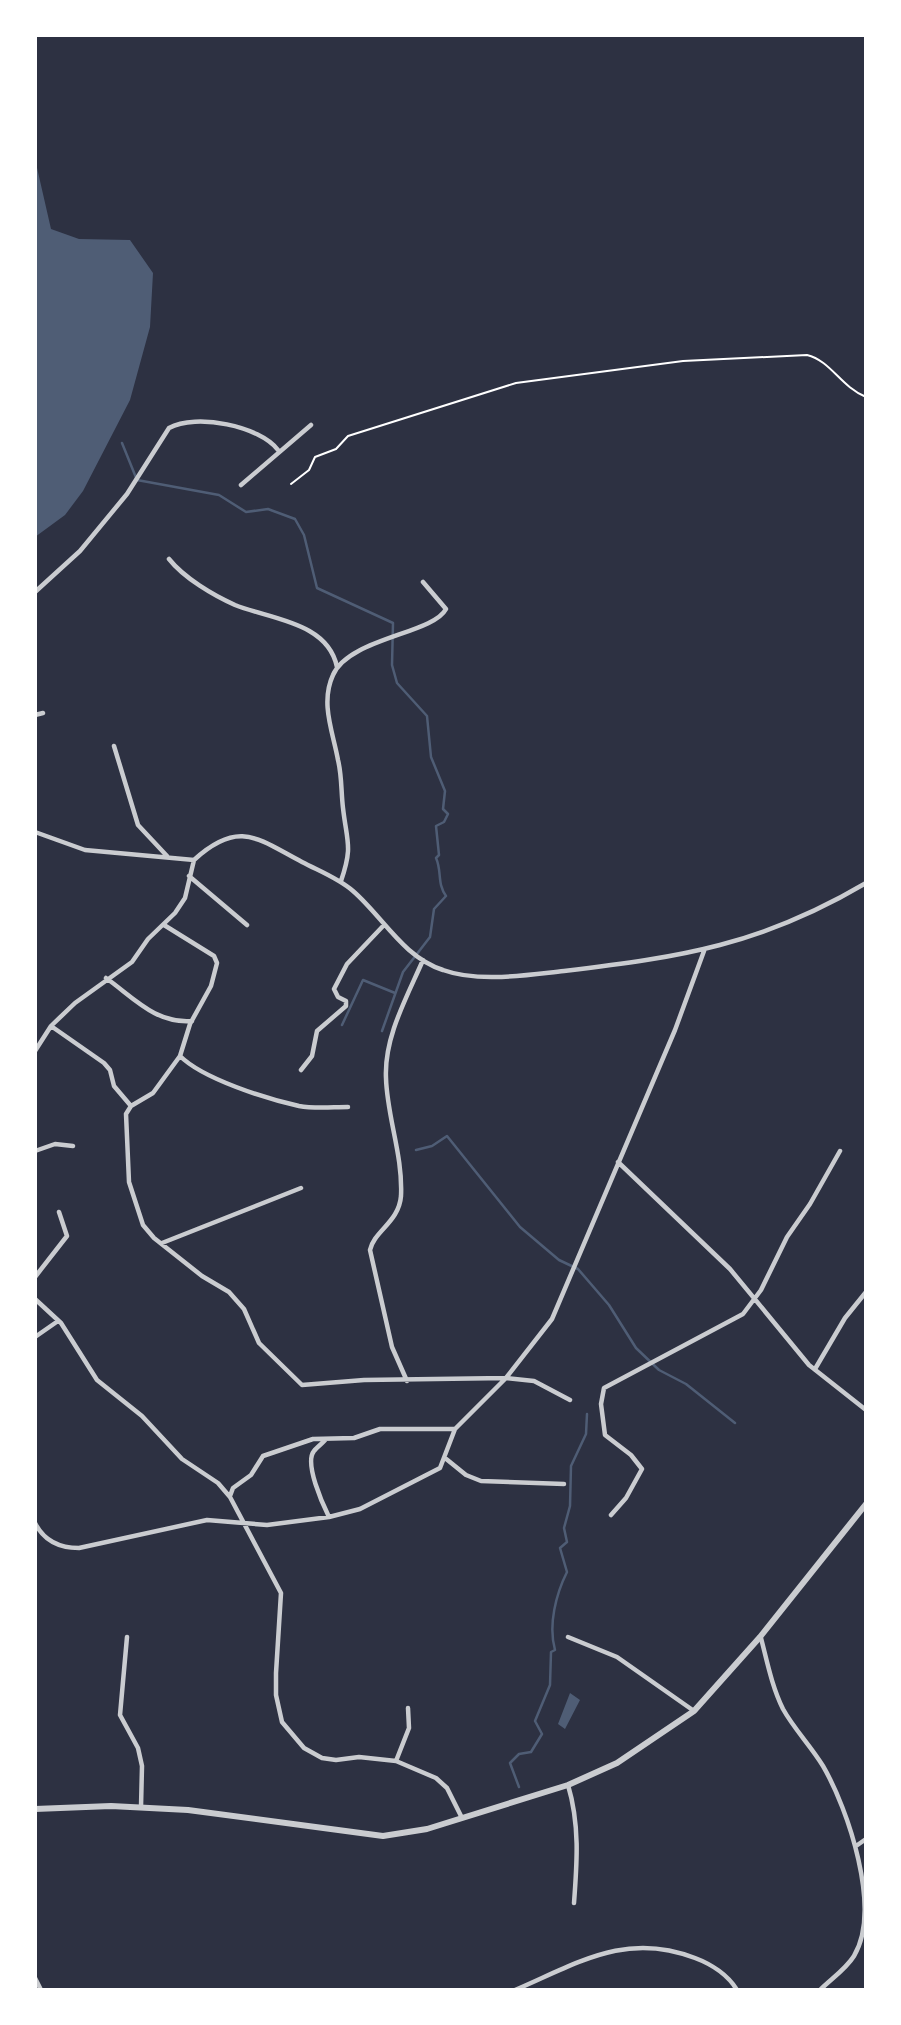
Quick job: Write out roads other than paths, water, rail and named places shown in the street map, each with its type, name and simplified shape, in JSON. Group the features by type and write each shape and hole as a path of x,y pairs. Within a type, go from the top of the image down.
{"street":[{"path":"35,592 80,551 121,502 169,428 179,423 204,421 260,434 278,450"},
{"path":"241,485 264,467 278,450 311,425"},
{"path":"169,559 183,573 231,603 298,625 328,649 337,667"},
{"path":"341,882 349,858 350,841 328,711 331,679 337,667 384,639 440,617 446,608 423,582"},
{"path":"35,715 43,713"},
{"path":"114,746 138,825 168,856"},
{"path":"35,832 85,850 194,860 230,839 257,837 341,882 423,960 456,974 535,974 704,951 788,924 866,884"},
{"path":"35,1051 51,1026 106,978 132,962 148,939 180,907 194,860"},
{"path":"189,876 247,925"},
{"path":"164,925 214,956 217,963 211,986 192,1021 180,1056 153,1093 131,1106 125,1125 130,1188 143,1225 202,1276 229,1292 244,1309 259,1343 299,1383 307,1385 364,1380 506,1378 534,1381 570,1401"},
{"path":"301,1070 314,1051 317,1031 346,1006 346,1001 338,997 334,989 340,975 384,925"},
{"path":"35,1523 48,1541 68,1548 207,1520 267,1525 329,1517 360,1509 440,1468 455,1429 506,1378 552,1319 675,1030 704,951"},
{"path":"407,1381 392,1346 370,1250 372,1242 386,1229 398,1210 401,1198 386,1059 399,1017 423,960"},
{"path":"106,978 156,1016 171,1021 192,1021"},
{"path":"51,1026 104,1063 110,1070 114,1086 131,1106"},
{"path":"180,1056 204,1072 285,1102 312,1107 348,1107"},
{"path":"35,1151 55,1144 73,1146"},
{"path":"611,1515 626,1498 642,1469 631,1455 605,1434 601,1404 604,1388 743,1314 756,1298 787,1237 810,1204 839,1151"},
{"path":"618,1162 756,1298 815,1368 866,1410"},
{"path":"161,1243 300,1188"},
{"path":"35,1277 67,1236 59,1212"},
{"path":"815,1368 845,1318 866,1292"},
{"path":"35,1298 58,1321 97,1380 142,1416 182,1459 218,1483 230,1497 281,1593 276,1695 282,1722 304,1748 322,1758 336,1760 359,1757 396,1761 442,1781 463,1818"},
{"path":"35,1337 58,1321"},
{"path":"230,1497 233,1488 251,1475 267,1454 313,1439 354,1438 380,1429 455,1429"},
{"path":"326,1439 314,1451 312,1460 316,1486 329,1517"},
{"path":"445,1458 466,1475 481,1481 564,1484"},
{"path":"35,1810 141,1807 232,1814 372,1836 427,1829 568,1785 617,1763 694,1711 760,1637 866,1504"},
{"path":"127,1637 120,1715 138,1748 142,1766 141,1807"},
{"path":"568,1637 617,1657 694,1711"},
{"path":"760,1637 783,1709 824,1768 841,1802 856,1846 864,1926 852,1958 820,1990"},
{"path":"396,1761 410,1728 408,1708"},
{"path":"568,1785 574,1807 578,1851 574,1903"},
{"path":"856,1846 866,1839"},
{"path":"515,1990 573,1964 621,1949 645,1945 670,1948 710,1964 737,1990"},
{"path":"35,1978 41,1990"}],"water":[{"path":"35,159 51,229 79,239 130,240 153,273 150,327 130,400 83,491 65,515 35,537"},
{"path":"570,1693 580,1700 565,1729 558,1724"}],"waterway":[{"path":"122,443 137,480 219,495 246,512 268,509 295,519 304,535 317,588 393,623 392,665 397,683 427,716 431,757 445,791 443,809 448,814 444,822 436,826 439,855 436,858 441,887 446,896 434,909 430,937 403,972 382,1031"},
{"path":"342,1025 363,980 395,993"},
{"path":"416,1150 432,1146 447,1136 520,1227 559,1260 578,1269 609,1305 636,1348 659,1370 686,1384 735,1423"},
{"path":"519,1787 510,1763 519,1754 531,1752 542,1734 535,1721 550,1685 551,1652 555,1650 552,1630 554,1610 567,1572 560,1548 567,1542 564,1528 570,1506 571,1466 586,1434 587,1414"}]}
